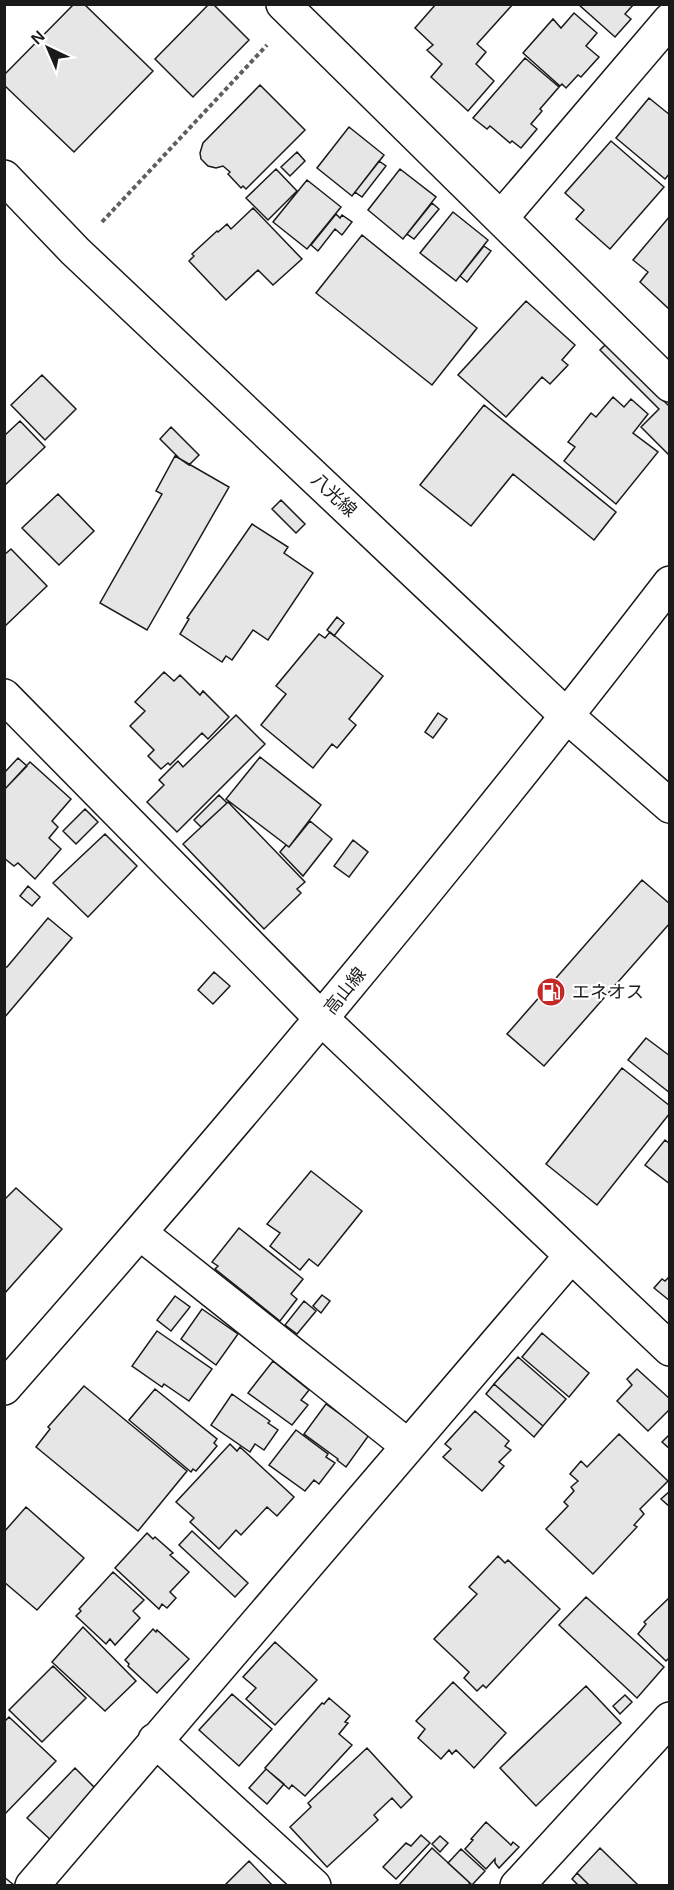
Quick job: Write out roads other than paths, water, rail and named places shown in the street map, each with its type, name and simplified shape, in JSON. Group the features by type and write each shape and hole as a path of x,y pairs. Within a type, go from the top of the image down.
{"street":[{"path":"293,8 669,386"},
{"path":"501,218 669,20"},
{"name":"八光線","path":"4,177 75,251 567,716 669,806"},
{"name":"高山線","path":"4,1388 140,1233 322,1019 567,716 669,583"},
{"path":"10,715 322,1019 669,1349"},
{"path":"140,1233 408,1446"},
{"path":"32,1886 571,1256"},
{"path":"517,1886 669,1719"},
{"path":"155,1740 314,1886"}],"place":[{"name":"エネオス","path":"551,992"}]}
